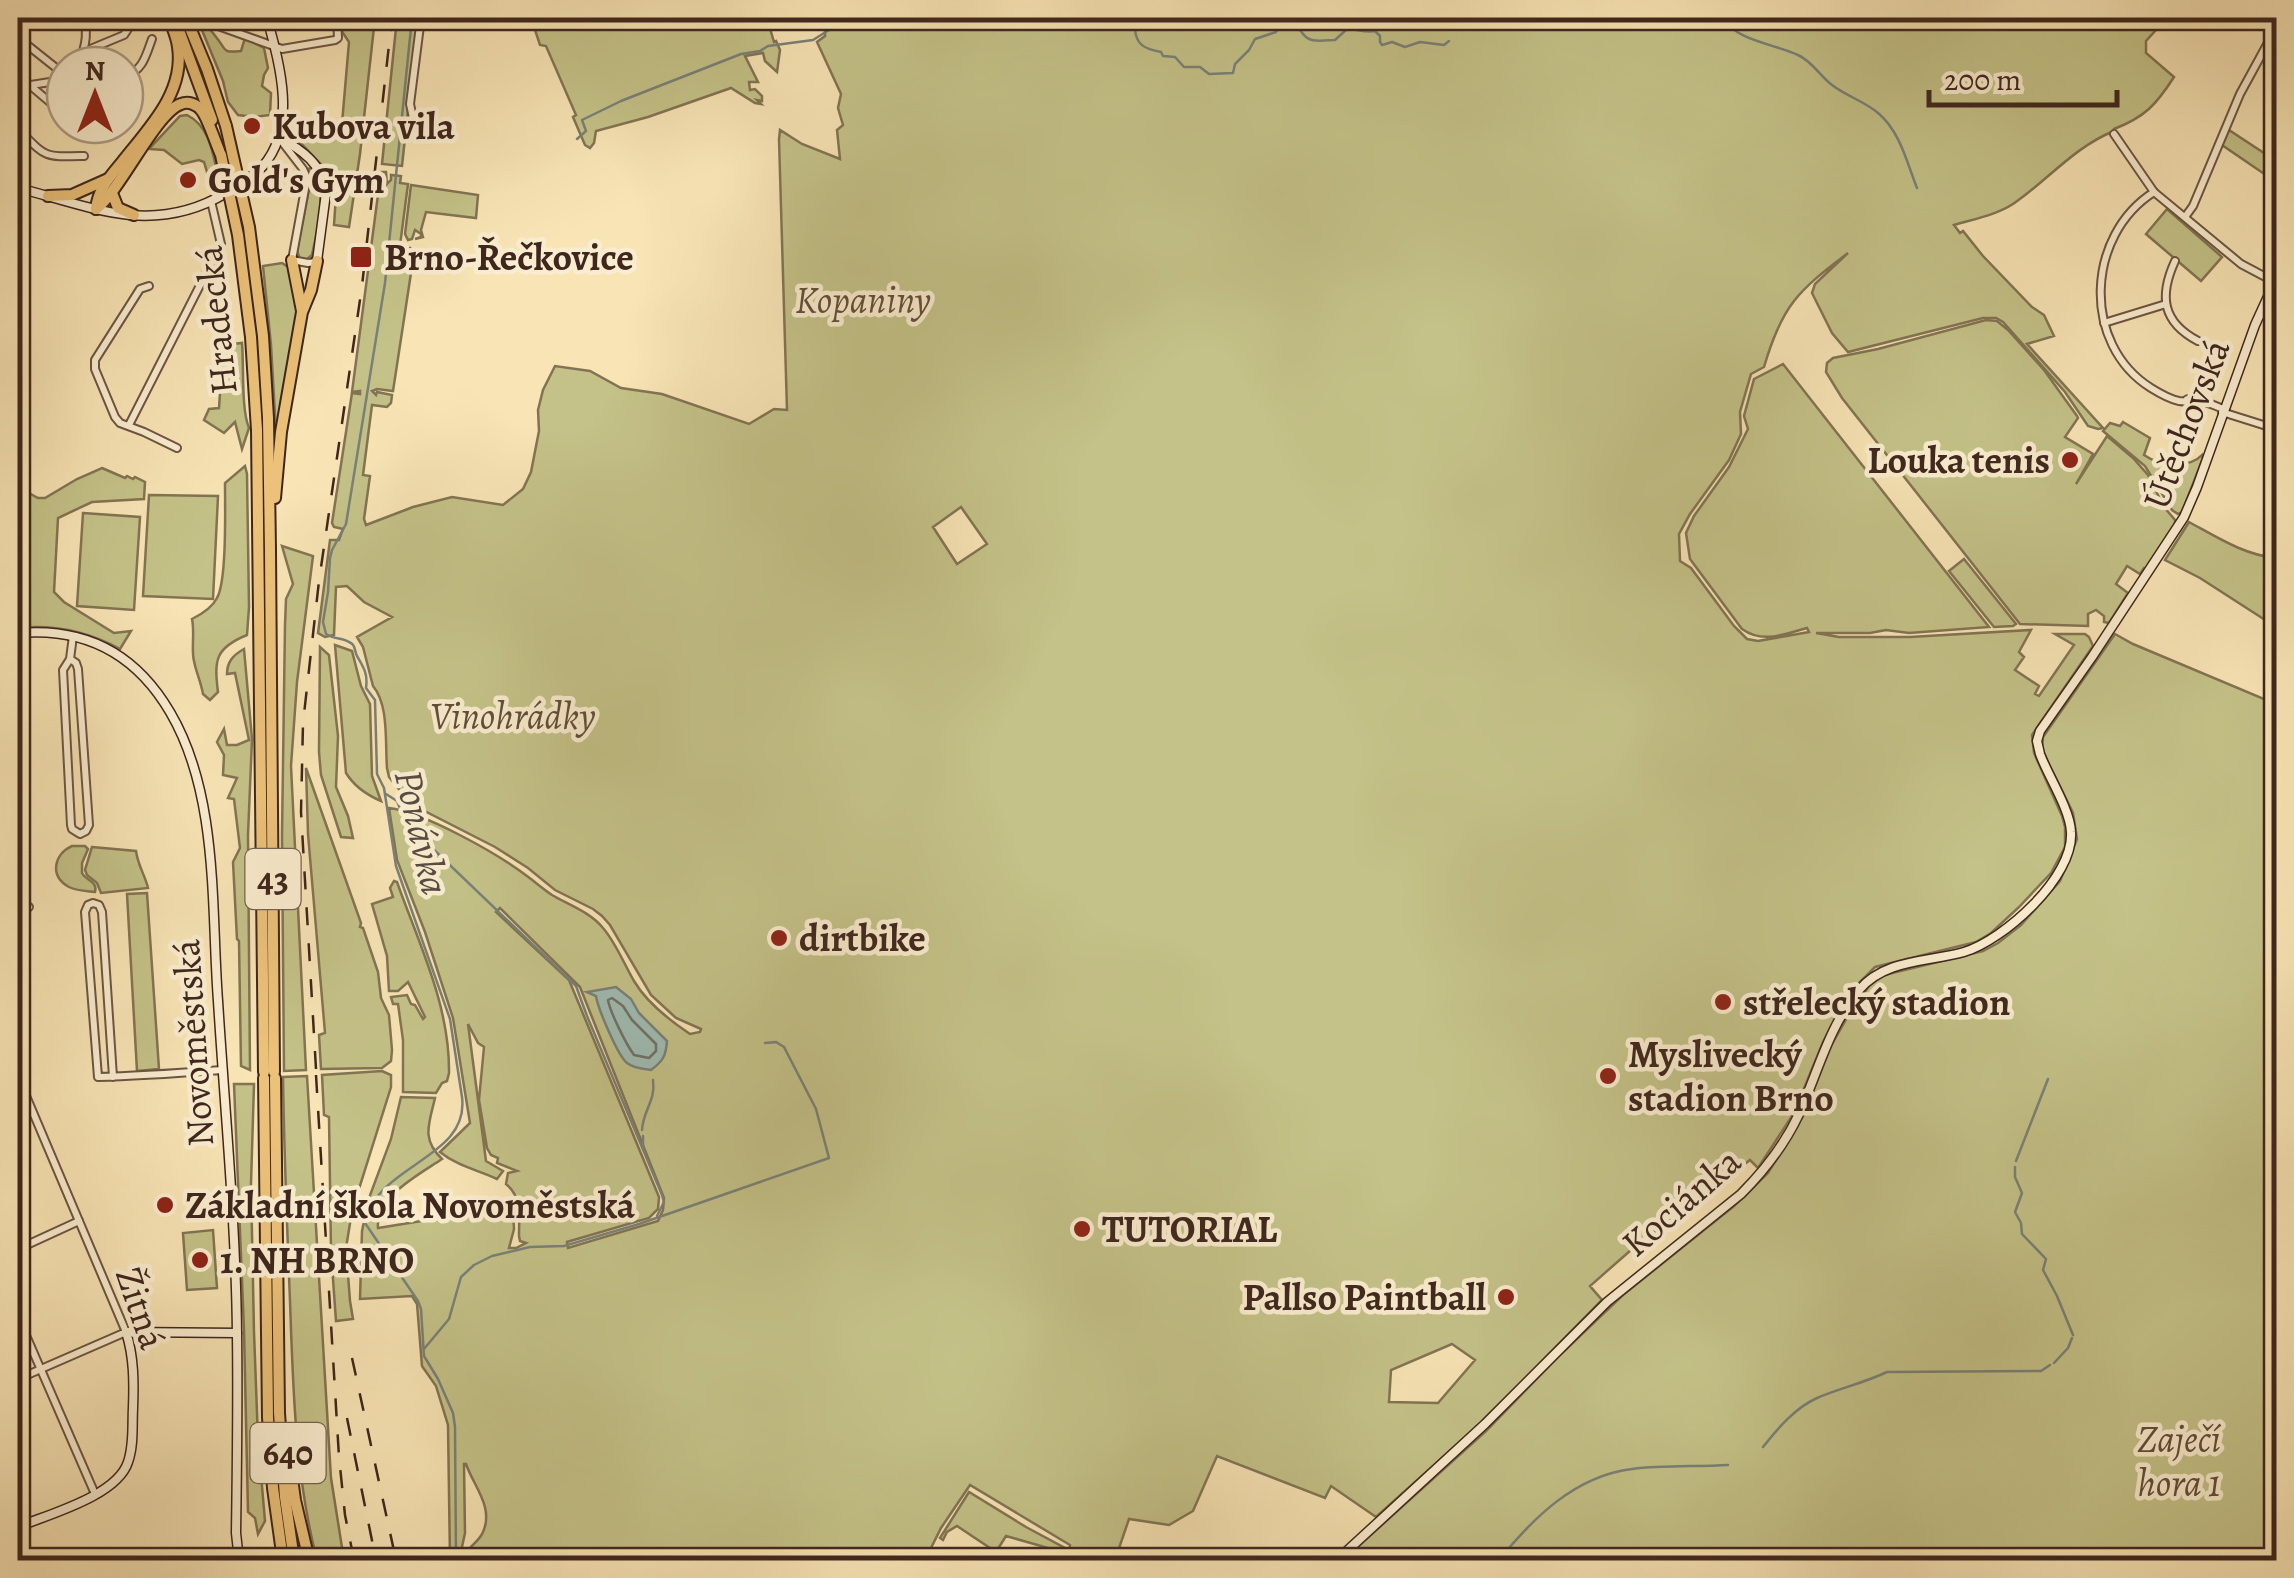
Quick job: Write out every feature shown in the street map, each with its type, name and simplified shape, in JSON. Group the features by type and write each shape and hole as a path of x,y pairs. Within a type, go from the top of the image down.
{"highway":[{"name":"Hradecká","path":"172,18 217,128 252,243 267,401 270,549 265,625"},
{"path":"96,208 97,196 108,178 165,106 175,84 178,48 172,18"},
{"name":"Hradecká","path":"186,18 207,69 241,252 256,411 265,625"},
{"path":"96,208 112,194 118,180 175,107 186,103 197,106 217,128"},
{"path":"48,196 80,192 108,178"},
{"path":"112,194 118,208 134,215"},
{"path":"292,260 302,312"},
{"path":"270,549 281,432 302,312 318,261"},
{"name":"43","path":"265,625 268,1418 283,1560"},
{"name":"43","path":"269,1075 278,1377 285,1496 294,1560"},
{"name":"640","path":"278,1377 309,1560"}],"street":[{"path":"84,18 84,45"},
{"path":"100,45 124,35 128,18"},
{"path":"18,188 134,215 180,212 211,201 260,169 278,137 283,99 267,18"},
{"path":"218,26 282,49 338,38 337,18"},
{"path":"413,118 410,104 421,18"},
{"path":"2185,217 2240,94 2276,28"},
{"path":"145,57 152,39"},
{"path":"21,40 45,59"},
{"path":"18,86 45,83"},
{"path":"31,86 45,98"},
{"path":"18,129 45,155 84,156"},
{"path":"2114,134 2154,192 2241,264 2276,281"},
{"path":"278,137 311,160 326,183 318,261 292,260 306,178 278,137"},
{"path":"2154,192 2124,220 2102,265 2099,291 2113,350 2148,387 2180,402 2194,399 2276,429"},
{"path":"129,426 222,244 211,201"},
{"path":"2175,261 2167,284 2166,304 2176,326 2198,341"},
{"name":"Útěchovská","path":"2107,635 2184,517 2254,325 2276,281"},
{"path":"149,286 140,289 96,355 94,364 120,423 177,448"},
{"path":"2104,323 2166,304"},
{"name":"Novoměstská","path":"18,633 56,632 73,636 109,649 142,674 170,711 199,783 208,834 237,1332 236,1533 240,1560"},
{"name":"Kociánka","path":"1337,1560 1486,1424 1606,1302 1760,1174 1786,1138 1826,1044 1869,979 1891,968 1982,946 2006,930 2048,887 2066,856 2071,826 2037,741 2047,720 2107,635"},
{"path":"70,659 78,669 89,824 80,834 71,825 63,670 70,659 73,636"},
{"path":"113,1077 102,912 100,905 93,903 88,905 86,917 98,1077 113,1077 223,1070"},
{"path":"18,914 29,907"},
{"name":"Žitná","path":"18,1077 126,1332 134,1367 132,1449 124,1473 95,1494 18,1526"},
{"path":"18,1118 32,1112"},
{"path":"18,1248 79,1221"},
{"path":"18,1317 95,1494"},
{"path":"18,1379 126,1332 237,1332"},
{"path":"18,1551 22,1560"}],"green space":[{"path":"197,18 203,18 227,51 241,51 245,38 264,48 268,68 262,86 271,93 270,115 238,115 228,102"},
{"path":"341,18 375,18 349,227 334,225 337,181 291,131 291,125 315,133 341,135 349,42 341,30"},
{"path":"397,18 418,18 402,166 382,164"},
{"path":"531,18 767,18 780,50 777,72 765,61 763,53 745,56 758,82 749,82 750,90 755,89 762,96 762,101 757,100 761,104 731,88 596,131 590,148 585,145 573,117 576,115 546,46 540,45"},
{"path":"844,18 2167,18 2146,41 2146,53 2174,77 2149,109 2086,146 2013,204 1954,225 2044,315 2054,336 2027,344 2103,428 2088,426 2065,392 1996,318 1848,352 1832,333 1812,293 1815,284 1848,253 1804,289 1785,314 1764,367 1751,374 1740,412 1741,434 1729,460 1679,534 1680,561 1691,568 1747,639 1758,641 1809,632 1807,628 1766,637 1742,629 1690,559 1686,533 1729,467 1748,429 1744,416 1754,379 1783,364 1989,627 1909,633 1816,633 1839,637 1910,637 2031,630 2019,652 2024,657 2015,670 2039,686 2035,694 2039,696 2074,645 2055,634 2089,637 2093,646 2032,735 2034,753 2062,816 2065,847 2051,873 1991,933 1976,942 1875,967 1852,990 1823,1042 1794,1113 1758,1168 1750,1160 1590,1286 1602,1300 1481,1423 1376,1517 1331,1486 1325,1498 1217,1456 1193,1511 1169,1525 1129,1519 1115,1560 1064,1560 1066,1553 1006,1536 996,1552 957,1526 943,1540 940,1538 969,1492 1069,1550 1070,1545 970,1485 925,1560 450,1560 448,1425 436,1386 422,1366 417,1304 412,1296 360,1299 362,1231 401,1097 435,1098 429,1138 442,1159 391,1196 379,1217 378,1228 508,1207 513,1212 514,1229 509,1248 526,1243 520,1241 517,1201 506,1184 508,1173 517,1171 497,1163 498,1158 487,1148 479,1100 484,1047 468,1024 486,1161 503,1171 497,1179 440,1152 470,1123 453,1018 397,860 389,808 460,835 598,922 652,1004 690,1034 701,1029 676,1018 651,995 602,916 555,890 495,847 411,804 389,777 382,703 357,637 392,617 364,602 347,586 336,587 334,635 325,637 318,633 330,540 339,540 343,529 332,523 352,393 360,394 352,392 381,172 386,172 387,184 391,175 401,176 400,183 408,184 399,253 410,248 418,256 413,260 393,391 372,391 376,395 392,395 387,407 372,405 363,475 370,476 366,525 452,497 503,505 523,489 531,472 539,431 538,410 555,366 590,371 621,388 662,394 749,424 774,409 787,410 779,139 780,130 802,144 840,159 837,130 843,125 838,108 841,94 817,42 825,36 825,30","holes":["961,507 987,544 957,564 933,527","500,908 580,987 664,1198 658,1221 568,1248 567,1242 649,1218 658,1209 659,1197 569,980 496,912","1452,1344 1475,1360 1438,1403 1389,1402 1391,1370","464,1464 482,1497 486,1514 481,1535 464,1556"]},
{"path":"187,115 206,135 219,180 210,182 204,162 182,164 164,150 149,149 180,116"},
{"path":"2229,130 2276,161 2276,182 2222,145"},
{"path":"312,168 320,189 320,211 312,255 306,260 300,259 297,251 311,178 308,169"},
{"path":"411,185 478,195 476,218 426,212 423,237 415,239 421,234 415,230 408,240 405,234"},
{"path":"2167,209 2222,257 2201,281 2146,234"},
{"path":"282,263 291,269 298,307 276,432 263,266"},
{"path":"1986,320 1997,321 2008,330 2044,370 2077,416 2065,437 2093,454 2076,484 2107,436 2148,475 2175,520 2146,569 2140,574 2127,566 2116,584 2128,593 2109,623 2096,610 2088,614 2088,626 2020,624 1842,398 1826,372 1827,363 1833,358"},
{"path":"242,343 249,428 242,449 235,422 224,433 204,420 209,409 219,408 220,393 225,390 227,372 221,367 233,344"},
{"path":"2123,422 2150,438 2144,455 2151,459 2183,464 2202,455 2182,512 2172,510 2145,466 2103,431 2110,423 2120,426"},
{"path":"245,466 247,635 228,645 219,656 218,692 210,700 203,694 195,665 192,619 217,598 225,543 225,483"},
{"path":"102,468 145,482 144,499 92,502 58,518 54,592 114,633 131,631 120,649 70,630 18,628 18,487 45,498"},
{"path":"149,495 218,496 213,599 143,596"},
{"path":"83,513 140,517 134,610 77,606"},
{"path":"2189,522 2242,549 2276,558 2276,627 2165,560"},
{"path":"282,546 313,556 291,766 306,1070 284,1071 285,625 286,599 293,584"},
{"path":"1964,559 2016,624 1994,627 1949,571"},
{"name":"Zaječí hora 1","path":"2115,634 2276,704 2276,1560 1343,1560 1486,1431 1623,1295 1734,1206 1768,1173 1803,1116 1831,1046 1871,983 1884,975 1983,951 1998,943 2021,925 2060,881 2077,839 2073,813 2042,750 2043,737"},
{"path":"335,645 352,651 370,704 372,776 381,801 361,790 346,773"},
{"path":"320,647 329,655 338,736 336,787 353,838 341,837 321,775"},
{"path":"244,649 252,739 248,835 250,1070 241,1066 233,862 240,848 234,799 228,798 237,778 223,775 224,755 217,742 224,729 227,745 249,740 235,673 227,674 231,659"},
{"path":"306,768 378,972 381,998 389,1015 391,1061 382,1068 321,1069 319,1035 325,1033"},
{"path":"72,846 88,849 82,873 93,883 95,892 72,888 56,871 61,854"},
{"path":"92,847 136,851 148,888 101,893 85,870"},
{"path":"394,881 423,952 444,1024 449,1073 436,1093 403,1092 403,1040 398,1004 393,1004 391,997 407,995 425,1017 408,982 398,991 389,991 387,956 372,904 393,897 390,888"},
{"path":"147,893 159,1069 137,1071 127,894"},
{"path":"382,1071 391,1075 391,1087 352,1211 346,1248 353,1319 336,1321 329,1117 324,1115 322,1075"},
{"path":"307,1076 331,1478 344,1560 317,1560 296,1431 283,1077"},
{"path":"234,1084 254,1084 254,1332 265,1521 258,1534 255,1518 248,1512"},
{"name":"1. NH BRNO","path":"213,1230 217,1288 187,1290 183,1233"}],"water":[{"path":"616,987 667,1041 663,1058 651,1070 632,1066 623,1059 596,996 587,992"}],"waterway":[{"name":"Ponávka","path":"412,18 385,283 346,524 330,558 323,622 326,634 353,645 365,671 366,688 375,700 377,774 384,788 396,866 450,1019 462,1097 461,1118 452,1135 386,1187 373,1203 365,1223 418,1301 424,1356 453,1413 456,1560"},
{"path":"577,139 586,131 582,120 621,101 741,54 813,40 848,18"},
{"path":"1101,18 1131,26 1146,48 1175,57 1184,67 1200,67 1209,74 1233,73 1235,64 1255,39 1276,32 1281,23 1291,21 1306,37 1316,41 1335,40 1347,29 1375,31 1382,45 1444,45 1449,41"},
{"path":"1488,23 1526,18"},
{"path":"1723,18 1746,37 1803,58 1832,85 1886,120 1917,188"},
{"path":"386,794 397,801 406,823 576,986 662,1195 664,1202 657,1216"},
{"path":"424,1349 449,1319 461,1277 492,1256 530,1247 564,1246 829,1158 816,1109 784,1047 776,1042 765,1043"},
{"path":"2016,1161 2048,1079"},
{"path":"642,1130 653,1094 653,1080"},
{"path":"643,1136 643,1149"},
{"path":"2015,1167 2022,1193 2015,1212 2022,1234 2046,1259 2043,1270 2073,1335"},
{"path":"2054,1363 2072,1338"},
{"path":"1763,1447 1787,1419 1809,1402 1887,1372 2041,1371 2050,1365"},
{"path":"1499,1560 1557,1501 1592,1480 1632,1469 1728,1465"}],"tram line":[{"path":"18,1547 23,1560"}],"railway":[{"path":"316,1069 301,812 303,723 319,581 362,286 392,18"},
{"path":"316,1075 339,1457 354,1560"},
{"path":"352,1358 396,1560"},
{"path":"347,1418 376,1560"}],"place":[{"name":"Kubova vila","path":"252,126"},
{"name":"Gold's Gym","path":"188,180"},
{"name":"Brno-Řečkovice","path":"361,257"},
{"name":"Louka tenis","path":"2070,460"},
{"name":"dirtbike","path":"779,938"},
{"name":"střelecký stadion","path":"1723,1002"},
{"name":"Myslivecký stadion Brno","path":"1608,1076"},
{"name":"Základní škola Novoměstská","path":"165,1205"},
{"name":"TUTORIAL","path":"1082,1229"},
{"name":"1. NH BRNO","path":"200,1260"},
{"name":"Pallso Paintball","path":"1506,1297"}],"park label":[{"name":"Kopaniny","path":"863,300"},
{"name":"Vinohrádky","path":"513,716"}]}
